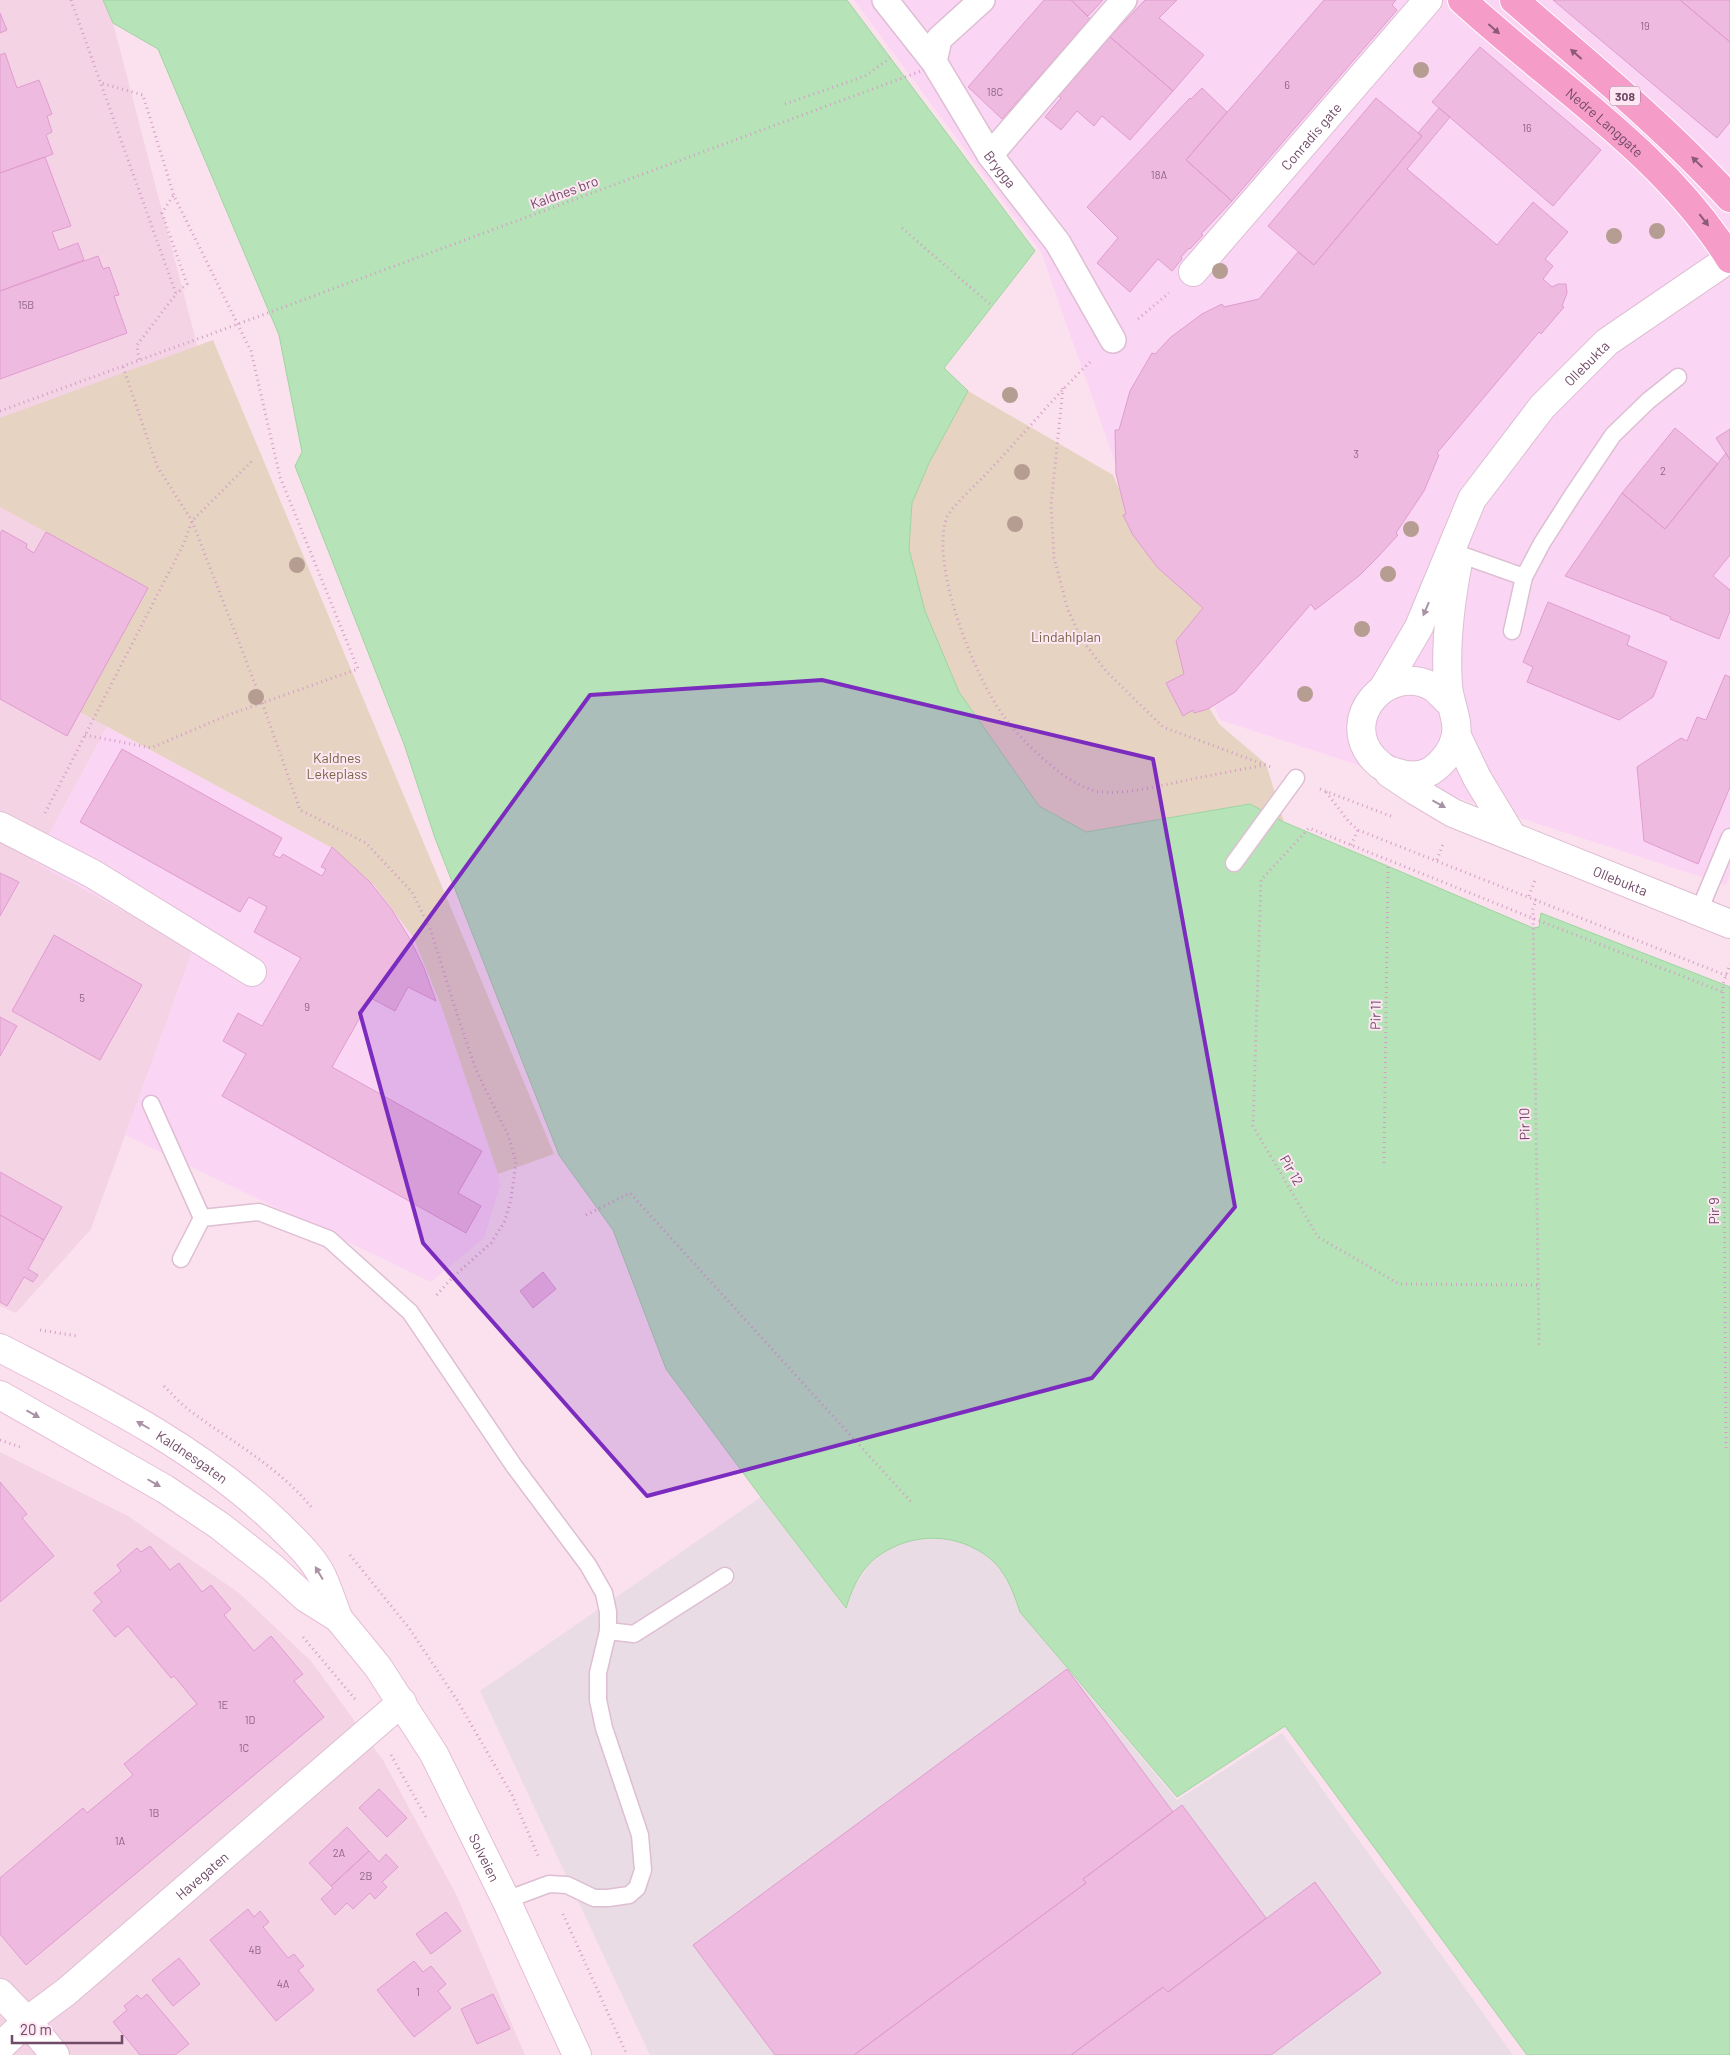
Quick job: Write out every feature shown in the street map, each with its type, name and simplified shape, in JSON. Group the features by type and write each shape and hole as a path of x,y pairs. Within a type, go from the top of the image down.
{"main road":[{"name":"Nedre Langgate","path":"1462,0 1657,168 1696,210 1714,233 1730,259"},
{"name":"308","path":"1514,0 1654,122 1701,166 1730,198"}],"street":[{"name":"Brygga","path":"885,0 990,155 1058,243 1113,340"},
{"path":"929,66 939,39 982,0"},
{"path":"990,155 1124,0"},
{"name":"Conradis gate","path":"1193,272 1428,0"},
{"name":"Ollebukta","path":"1730,259 1607,342 1542,407 1472,499 1419,627 1384,687 1368,703 1361,719 1360,730 1365,748 1383,769 1453,813 1730,924"},
{"name":"Ollebukta","path":"1472,499 1459,554 1447,632 1450,703 1456,725 1456,734 1477,778 1512,836"},
{"path":"1384,687 1400,681 1419,681 1434,688 1450,703"},
{"path":"1383,769 1405,775 1423,774 1446,758 1451,750 1456,734"},
{"path":"0,826 92,874 252,972"},
{"name":"Kaldnesgaten","path":"0,1348 107,1403 157,1433 247,1496 298,1543 321,1574 338,1618 378,1667"},
{"name":"Kaldnesgaten","path":"0,1395 165,1489 220,1526 273,1568 306,1598 338,1618"},
{"name":"Solveien","path":"378,1667 439,1763 506,1900 577,2055"},
{"name":"Havegaten","path":"0,2047 27,2021 66,1992 402,1702"},
{"path":"0,1993 27,2021 55,2055"}],"lane":[{"path":"1512,631 1524,578 1542,543 1613,435 1648,401 1678,377"},
{"path":"1459,554 1524,578"},
{"path":"1234,863 1296,778"},
{"path":"1699,911 1730,837"},
{"path":"151,1104 202,1218"},
{"path":"202,1218 259,1212 329,1239 410,1312 514,1466 588,1565 604,1593 608,1612 608,1631 598,1673 598,1700 604,1728 640,1835 643,1870 637,1888 629,1895 594,1898 567,1885 550,1884 506,1900"},
{"path":"181,1259 202,1218"},
{"path":"608,1631 634,1634 725,1576"}],"path":[{"path":"71,0 176,294"},
{"path":"785,104 865,76 890,58"},
{"name":"Kaldnes bro","path":"2,410 124,367 929,66"},
{"path":"85,735 151,748 262,702 358,669 280,477 251,352 174,196 143,95 101,83"},
{"path":"139,361 137,345 176,294 187,284 162,213 174,196"},
{"path":"902,228 992,306"},
{"path":"1063,388 1050,505 1054,558 1068,610 1082,640 1106,671 1163,727 1266,764 1134,791 1101,792 1073,782 1046,763 1003,716 980,676 959,622 946,578 942,538 947,515 1063,388 1113,340 1193,272"},
{"path":"124,367 157,466 192,521 262,702 300,810 366,843 412,892 431,931 476,1070 508,1135 516,1162 511,1199 505,1221 491,1243 452,1278 434,1298 410,1312"},
{"path":"0,416 2,410"},
{"path":"43,816 184,543 192,521 252,461"},
{"path":"1325,792 1349,822 1358,830 1728,976"},
{"name":"Pir 12","path":"1351,845 1309,828 1261,880 1253,1126 1318,1237 1399,1284 1537,1285"},
{"path":"1358,830 1351,845 1723,992"},
{"path":"1437,860 1443,844"},
{"name":"Pir 11","path":"1384,1163 1388,867"},
{"path":"1529,896 1537,875"},
{"name":"Pir 10","path":"1536,899 1532,909 1539,1348"},
{"name":"Pir 9","path":"1726,1448 1723,992 1730,964"},
{"path":"586,1215 630,1193 912,1503"},
{"path":"0,1440 25,1448"},
{"path":"298,1632 348,1688 375,1727 427,1820"}],"highlighted area":[{"path":"822,680 1153,759 1235,1207 1092,1378 647,1496 423,1243 360,1013 590,695"}],"shaded area":[{"path":"0,0 103,0 113,23 235,490 34,862 193,949 91,1229 16,1313 0,1306"},
{"path":"103,0 847,0 1035,251 944,368 968,391 929,463 912,503 909,549 925,611 959,692 1039,806 1086,832 1250,804 1284,822 1533,928 1539,927 1541,913 1730,987 1730,2055 1527,2055 1285,1726 1177,1797 1020,1612 1007,1579 994,1562 980,1551 948,1539 914,1540 898,1545 883,1553 869,1564 855,1585 846,1608 666,1369 613,1230 559,1155 435,838 404,744 295,466 302,452 279,335 158,49 113,23"},
{"path":"854,0 1730,0 1730,876 1726,885 1220,720 1134,516 1041,252"},
{"path":"107,727 334,849 374,885 413,937 442,1008 498,1174 500,1185 484,1238 431,1282 125,1135 193,949 34,862"},
{"path":"0,1452 128,1516 239,1593 311,1661 383,1760 457,1896 525,2055 0,2055"},
{"path":"761,1497 846,1608 854,1587 869,1565 890,1548 911,1540 943,1537 973,1547 994,1562 1011,1584 1020,1612 1177,1800 1282,1733 1513,2055 650,2055 480,1691"}],"green space":[{"name":"Kaldnes Lekeplass","path":"213,340 554,1154 498,1174 442,1008 413,937 374,885 334,849 80,712 144,586 0,507 0,418"},
{"name":"Lindahlplan","path":"968,391 1113,475 1140,537 1213,618 1195,684 1219,724 1266,764 1284,822 1250,804 1086,832 1039,806 959,692 925,611 909,549 912,503 929,463"}],"building":[{"path":"1044,0 1071,0 1090,19 1002,119 968,87"},
{"path":"1071,0 1103,0 1088,16"},
{"path":"1145,0 1177,0 1159,18 1204,55 1173,91 1110,37"},
{"path":"1324,0 1396,0 1392,5 1397,10 1232,201 1186,160"},
{"path":"1553,0 1680,0 1730,42 1730,122 1717,138"},
{"path":"1680,0 1730,0 1730,42"},
{"path":"0,13 7,30 0,33"},
{"path":"1110,37 1173,91 1130,140 1102,116 1094,126 1077,111 1061,130 1045,117 1061,98 1059,96"},
{"path":"1480,47 1601,150 1553,206 1432,102"},
{"path":"5,53 17,88 39,80 52,114 47,116 52,132 46,135 53,154 0,173 0,55"},
{"path":"1202,88 1227,112 1186,160 1232,201 1181,257 1182,259 1172,271 1158,259 1130,292 1097,263 1118,238 1087,207 1190,98"},
{"path":"1376,98 1422,136 1314,265 1268,226"},
{"path":"1439,108 1450,117 1407,169 1497,245 1533,202 1568,232 1545,259 1553,266 1543,279 1552,287 1558,284 1566,284 1567,293 1562,306 1564,307 1541,334 1539,332 1437,453 1439,455 1424,491 1396,533 1398,535 1377,558 1360,575 1315,610 1311,604 1235,692 1208,709 1194,713 1193,710 1183,716 1166,683 1184,674 1176,641 1203,608 1157,567 1133,535 1123,515 1126,514 1116,474 1115,430 1119,430 1130,391 1152,353 1155,354 1171,337 1202,314 1222,304 1224,307 1259,299 1298,252 1314,265 1422,136 1418,133"},
{"path":"45,157 71,226 52,232 59,250 78,243 84,260 0,291 0,173"},
{"path":"98,256 103,269 109,267 119,295 114,296 127,333 0,379 0,291"},
{"path":"1675,428 1718,464 1665,529 1622,493"},
{"path":"1730,429 1730,460 1716,438"},
{"path":"1726,453 1730,460 1730,555 1713,576 1730,590 1730,611 1719,639 1670,619 1671,617 1565,576 1622,493 1665,529"},
{"path":"2,530 27,544 26,548 34,553 46,532 148,588 67,736 0,699 0,534"},
{"path":"1548,602 1630,636 1627,645 1667,662 1653,697 1619,720 1527,682 1533,667 1523,662"},
{"path":"1725,675 1730,677 1730,787 1698,864 1644,841 1637,767 1681,738 1687,741 1697,717 1706,720"},
{"path":"122,749 282,838 273,855 280,858 283,854 322,876 326,869 321,867 332,847 370,882 392,910 410,939 424,968 436,1001 408,987 395,1011 371,998 332,1067 482,1151 458,1193 481,1206 466,1233 222,1096 246,1054 223,1041 238,1013 262,1026 301,958 254,932 267,907 249,897 240,912 80,822"},
{"path":"0,873 19,882 0,916"},
{"path":"54,935 142,985 100,1060 12,1011"},
{"path":"0,1017 17,1026 0,1056"},
{"path":"0,1172 62,1207 44,1240 0,1215"},
{"path":"0,1215 44,1240 28,1269 38,1275 33,1282 24,1277 7,1306 0,1302"},
{"path":"543,1272 556,1289 533,1308 520,1291"},
{"path":"0,1482 27,1514 22,1518 54,1556 0,1602"},
{"path":"150,1546 170,1570 179,1563 202,1592 211,1585 231,1609 224,1615 254,1651 271,1636 303,1674 294,1681 324,1717 26,1965 0,1934 0,1878 83,1808 87,1813 133,1775 124,1764 197,1704 174,1676 171,1678 128,1626 115,1637 93,1610 102,1602 94,1593 121,1571 117,1565 137,1548 141,1552"},
{"path":"1067,1669 1173,1812 1083,1879 1086,1883 854,2055 775,2055 693,1945"},
{"path":"379,1789 407,1818 387,1837 359,1808"},
{"path":"1182,1805 1266,1918 1168,1992 1163,1987 1071,2055 854,2055 1086,1883 1083,1879"},
{"path":"347,1827 369,1851 331,1886 309,1863"},
{"path":"369,1851 379,1862 386,1854 398,1867 382,1882 387,1887 375,1899 370,1893 353,1909 347,1903 335,1915 321,1899 333,1888 331,1886"},
{"path":"1315,1882 1381,1973 1271,2055 1071,2055 1163,1987 1168,1992"},
{"path":"248,1909 254,1917 260,1911 269,1922 263,1927 288,1958 294,1954 304,1966 298,1970 314,1990 276,2021 210,1940"},
{"path":"446,1912 461,1931 431,1954 416,1934"},
{"path":"179,1958 200,1984 173,2006 152,1980"},
{"path":"414,1961 423,1972 431,1966 446,1984 438,1991 451,2008 414,2037 377,1990"},
{"path":"147,1994 189,2044 175,2055 140,2055 113,2022 127,2010 124,2006 137,1995 141,1999"},
{"path":"493,1994 510,2029 477,2044 461,2009"}]}
